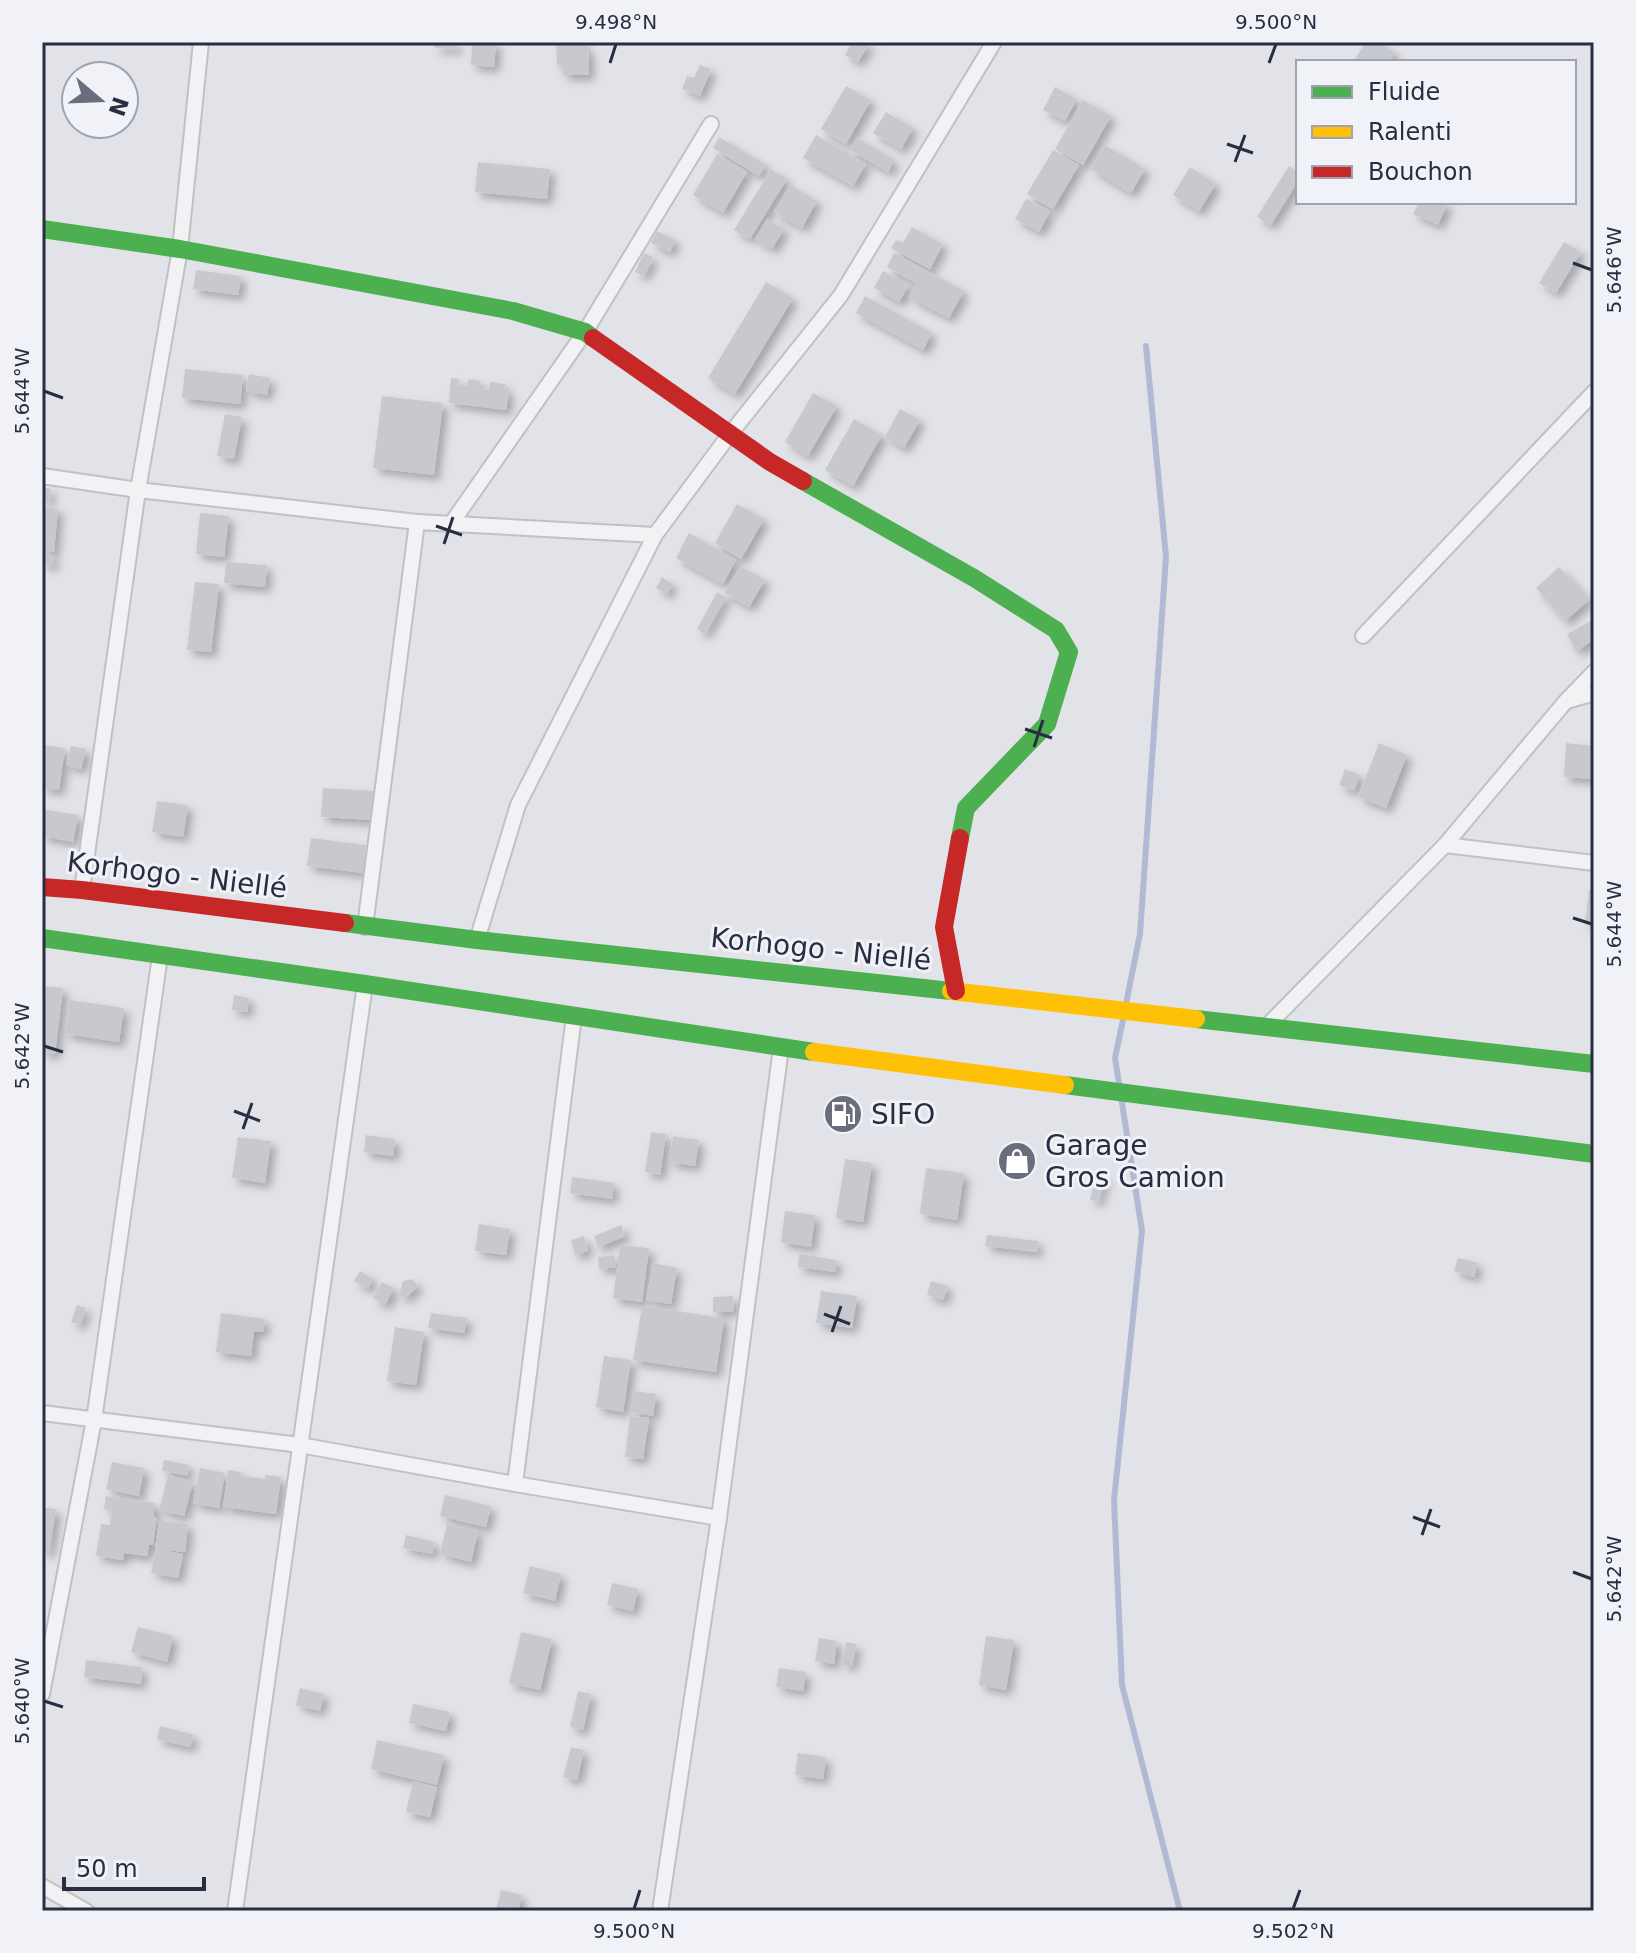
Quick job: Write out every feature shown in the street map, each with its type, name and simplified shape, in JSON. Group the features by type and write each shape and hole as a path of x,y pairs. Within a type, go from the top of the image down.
{"street":[{"path":"82,890 138,490 180,249 201,42"},
{"path":"477,940 518,805 655,535 730,434 841,295 994,42"},
{"path":"451,524 585,332 711,124"},
{"path":"42,229 180,249 513,311 585,332 770,462 974,578 1056,630 1069,652 1047,724 966,808 944,927 956,991"},
{"path":"1363,636 1594,392"},
{"path":"42,476 417,522 655,535"},
{"path":"365,927 417,522"},
{"path":"1266,1027 1445,845 1594,672"},
{"path":"1566,701 1594,693"},
{"path":"1445,845 1594,863"},
{"name":"Korhogo - Niellé","path":"42,887 477,940 1594,1064"},
{"path":"42,938 781,1048 1594,1154"},
{"path":"42,1694 94,1420 160,956"},
{"path":"235,1911 365,984"},
{"path":"515,1484 574,1016"},
{"path":"660,1911 719,1518 781,1048"},
{"path":"42,1413 300,1445 719,1518"},
{"path":"42,1886 86,1911"}],"building":[{"path":"435,42 457,42 456,49 435,48"},
{"path":"472,42 496,42 494,67 471,65"},
{"path":"556,42 585,42 585,51 589,50 589,75 563,75 563,65 557,65"},
{"path":"852,42 870,42 858,62 845,55"},
{"path":"1366,42 1378,42 1395,53 1390,60 1354,60"},
{"path":"700,65 711,69 700,96 682,89 687,76 694,78"},
{"path":"846,86 871,100 846,144 821,129"},
{"path":"1055,87 1077,99 1065,121 1043,110"},
{"path":"1083,100 1111,116 1083,165 1055,149"},
{"path":"886,112 913,128 901,149 873,133"},
{"path":"816,135 866,164 853,186 803,158"},
{"path":"719,137 766,165 759,176 713,148"},
{"path":"857,138 894,160 888,172 850,150"},
{"path":"1105,145 1145,169 1131,193 1091,169"},
{"path":"1053,150 1079,165 1053,209 1027,194"},
{"path":"717,154 747,172 723,213 693,195"},
{"path":"478,162 550,169 547,199 475,192"},
{"path":"1289,166 1296,171 1296,184 1271,225 1257,217"},
{"path":"1190,167 1216,184 1199,211 1173,195"},
{"path":"771,169 787,179 750,239 734,230"},
{"path":"790,185 817,201 802,228 774,212"},
{"path":"1026,199 1050,211 1039,232 1015,219"},
{"path":"1418,204 1447,204 1438,225 1413,214"},
{"path":"767,219 784,229 772,249 755,239"},
{"path":"912,227 943,244 930,269 891,248 896,240 903,243"},
{"path":"657,231 675,240 670,252 651,243"},
{"path":"1564,242 1581,252 1556,293 1539,283"},
{"path":"644,253 653,257 644,276 635,272"},
{"path":"894,253 964,291 949,318 909,297 917,283 887,267"},
{"path":"196,270 241,276 238,295 193,289"},
{"path":"883,271 909,285 899,302 874,288"},
{"path":"766,282 793,298 735,394 708,378"},
{"path":"865,296 932,333 923,350 856,313"},
{"path":"185,369 243,375 240,404 182,398"},
{"path":"249,374 270,378 267,395 246,391"},
{"path":"451,378 459,379 458,385 467,386 468,379 480,381 479,388 489,389 490,382 505,384 504,391 509,392 506,410 449,403"},
{"path":"813,393 837,406 808,456 785,442"},
{"path":"382,396 443,403 434,475 373,468"},
{"path":"900,409 920,420 904,448 885,437"},
{"path":"225,414 242,417 234,459 217,456"},
{"path":"854,419 882,435 853,486 825,470"},
{"path":"42,487 51,489 48,502 42,501"},
{"path":"737,504 764,519 741,559 715,543"},
{"path":"42,507 58,508 54,552 42,551"},
{"path":"200,513 229,516 224,557 196,554"},
{"path":"689,533 736,560 723,584 676,558"},
{"path":"43,554 54,556 52,566 42,564"},
{"path":"226,562 267,565 265,587 224,583"},
{"path":"740,566 765,580 749,607 725,593"},
{"path":"1559,567 1589,600 1565,621 1536,588"},
{"path":"662,577 673,584 667,594 656,588"},
{"path":"195,582 219,584 211,652 187,650"},
{"path":"717,592 726,597 705,634 697,629"},
{"path":"1594,619 1594,640 1576,651 1567,634"},
{"path":"1379,743 1407,755 1386,808 1358,797"},
{"path":"1566,743 1594,746 1594,779 1564,777"},
{"path":"42,745 65,748 59,790 42,788"},
{"path":"71,746 86,749 81,769 66,765"},
{"path":"1345,769 1360,775 1354,791 1339,785"},
{"path":"323,788 375,791 373,820 321,817"},
{"path":"157,801 188,805 183,837 152,832"},
{"path":"42,809 78,815 73,842 42,836"},
{"path":"311,838 366,845 363,873 307,866"},
{"path":"1589,890 1594,890 1594,926 1585,925"},
{"path":"46,986 63,988 55,1054 42,1052"},
{"path":"234,995 249,998 247,1012 232,1010"},
{"path":"70,1000 124,1008 119,1042 65,1034"},
{"path":"651,1132 666,1134 660,1175 645,1172"},
{"path":"366,1135 395,1139 393,1156 364,1152"},
{"path":"673,1136 699,1140 695,1166 669,1162"},
{"path":"238,1137 271,1141 265,1183 232,1178"},
{"path":"845,1159 872,1163 863,1222 836,1218"},
{"path":"926,1168 964,1173 957,1220 920,1214"},
{"path":"1097,1174 1105,1177 1098,1202 1090,1199"},
{"path":"572,1177 614,1183 612,1199 570,1193"},
{"path":"785,1211 815,1215 811,1247 781,1242"},
{"path":"479,1224 510,1229 506,1255 475,1251"},
{"path":"621,1225 625,1236 598,1247 594,1236"},
{"path":"987,1235 1038,1241 1037,1252 985,1246"},
{"path":"584,1236 588,1251 575,1255 571,1240"},
{"path":"620,1245 649,1248 642,1302 613,1298"},
{"path":"799,1254 837,1260 835,1272 798,1267"},
{"path":"614,1255 616,1267 599,1269 598,1257"},
{"path":"1458,1258 1478,1263 1474,1277 1454,1271"},
{"path":"653,1263 677,1268 671,1304 646,1300"},
{"path":"360,1271 373,1279 368,1289 354,1281"},
{"path":"412,1279 418,1286 405,1298 399,1295 403,1281"},
{"path":"931,1281 948,1286 943,1300 927,1295"},
{"path":"382,1282 394,1288 385,1305 373,1298"},
{"path":"821,1291 857,1296 852,1328 816,1323"},
{"path":"733,1296 734,1311 713,1312 713,1297"},
{"path":"77,1305 86,1308 80,1325 71,1322"},
{"path":"642,1306 724,1318 716,1372 633,1360"},
{"path":"221,1313 265,1319 263,1332 254,1331 251,1356 216,1352"},
{"path":"431,1313 467,1318 464,1333 428,1328"},
{"path":"395,1327 424,1332 416,1385 387,1381"},
{"path":"604,1356 631,1360 623,1412 596,1407"},
{"path":"634,1391 656,1394 653,1416 631,1412"},
{"path":"630,1416 649,1418 643,1459 625,1457"},
{"path":"164,1460 189,1465 187,1475 162,1471"},
{"path":"112,1462 144,1468 139,1496 106,1489"},
{"path":"200,1468 225,1473 219,1508 193,1503"},
{"path":"228,1470 241,1472 241,1476 281,1477 276,1514 223,1507"},
{"path":"168,1475 193,1482 184,1516 159,1510"},
{"path":"445,1495 491,1506 486,1527 440,1516"},
{"path":"106,1496 155,1503 153,1517 157,1517 153,1545 149,1545 147,1556 124,1553 123,1560 96,1556 101,1524 110,1525 112,1510 104,1509"},
{"path":"42,1507 56,1509 49,1553 42,1552"},
{"path":"159,1521 188,1524 185,1552 155,1549"},
{"path":"447,1524 478,1531 471,1562 440,1554"},
{"path":"406,1535 435,1542 432,1554 403,1548"},
{"path":"156,1549 183,1554 178,1578 151,1573"},
{"path":"530,1566 561,1574 555,1601 523,1593"},
{"path":"612,1583 638,1589 633,1611 607,1605"},
{"path":"138,1627 173,1636 167,1662 131,1652"},
{"path":"521,1632 552,1639 540,1690 509,1683"},
{"path":"986,1636 1014,1640 1006,1690 979,1685"},
{"path":"819,1638 837,1641 834,1664 815,1661"},
{"path":"846,1642 856,1644 852,1666 842,1665"},
{"path":"86,1660 142,1667 141,1684 84,1677"},
{"path":"779,1668 806,1672 803,1691 776,1687"},
{"path":"300,1688 324,1694 320,1711 296,1705"},
{"path":"578,1691 591,1694 583,1730 570,1727"},
{"path":"413,1704 450,1712 446,1731 409,1723"},
{"path":"160,1726 194,1735 190,1747 157,1739"},
{"path":"377,1740 444,1755 437,1785 371,1769"},
{"path":"571,1747 584,1750 577,1780 563,1777"},
{"path":"798,1753 826,1757 823,1779 795,1775"},
{"path":"413,1781 437,1787 430,1817 406,1812"},
{"path":"501,1890 522,1895 518,1911 496,1911"}],"waterway":[{"path":"1126,1004 1140,934 1166,557 1146,346"},
{"path":"1124,1015 1115,1058 1142,1231 1114,1500 1122,1685 1180,1911"}],"traffic: fast":[{"path":"42,229 180,249 513,311 585,332 593,338"},
{"path":"803,481 974,578 1056,630 1069,652 1047,724 966,808 960,838"},
{"path":"345,923 951,991"},
{"path":"42,938 814,1052"},
{"path":"1196,1019 1594,1064"},
{"path":"1065,1085 1594,1154"}],"traffic: slow":[{"path":"951,991 1196,1019"},
{"path":"814,1052 1065,1085"}],"traffic: jam":[{"path":"593,338 770,462 803,481"},
{"path":"956,991 944,927 960,838"},
{"path":"42,887 345,923"}],"place":[{"name":"SIFO","path":"843,1114"},
{"name":"Garage Gros Camion","path":"1017,1161"}]}
